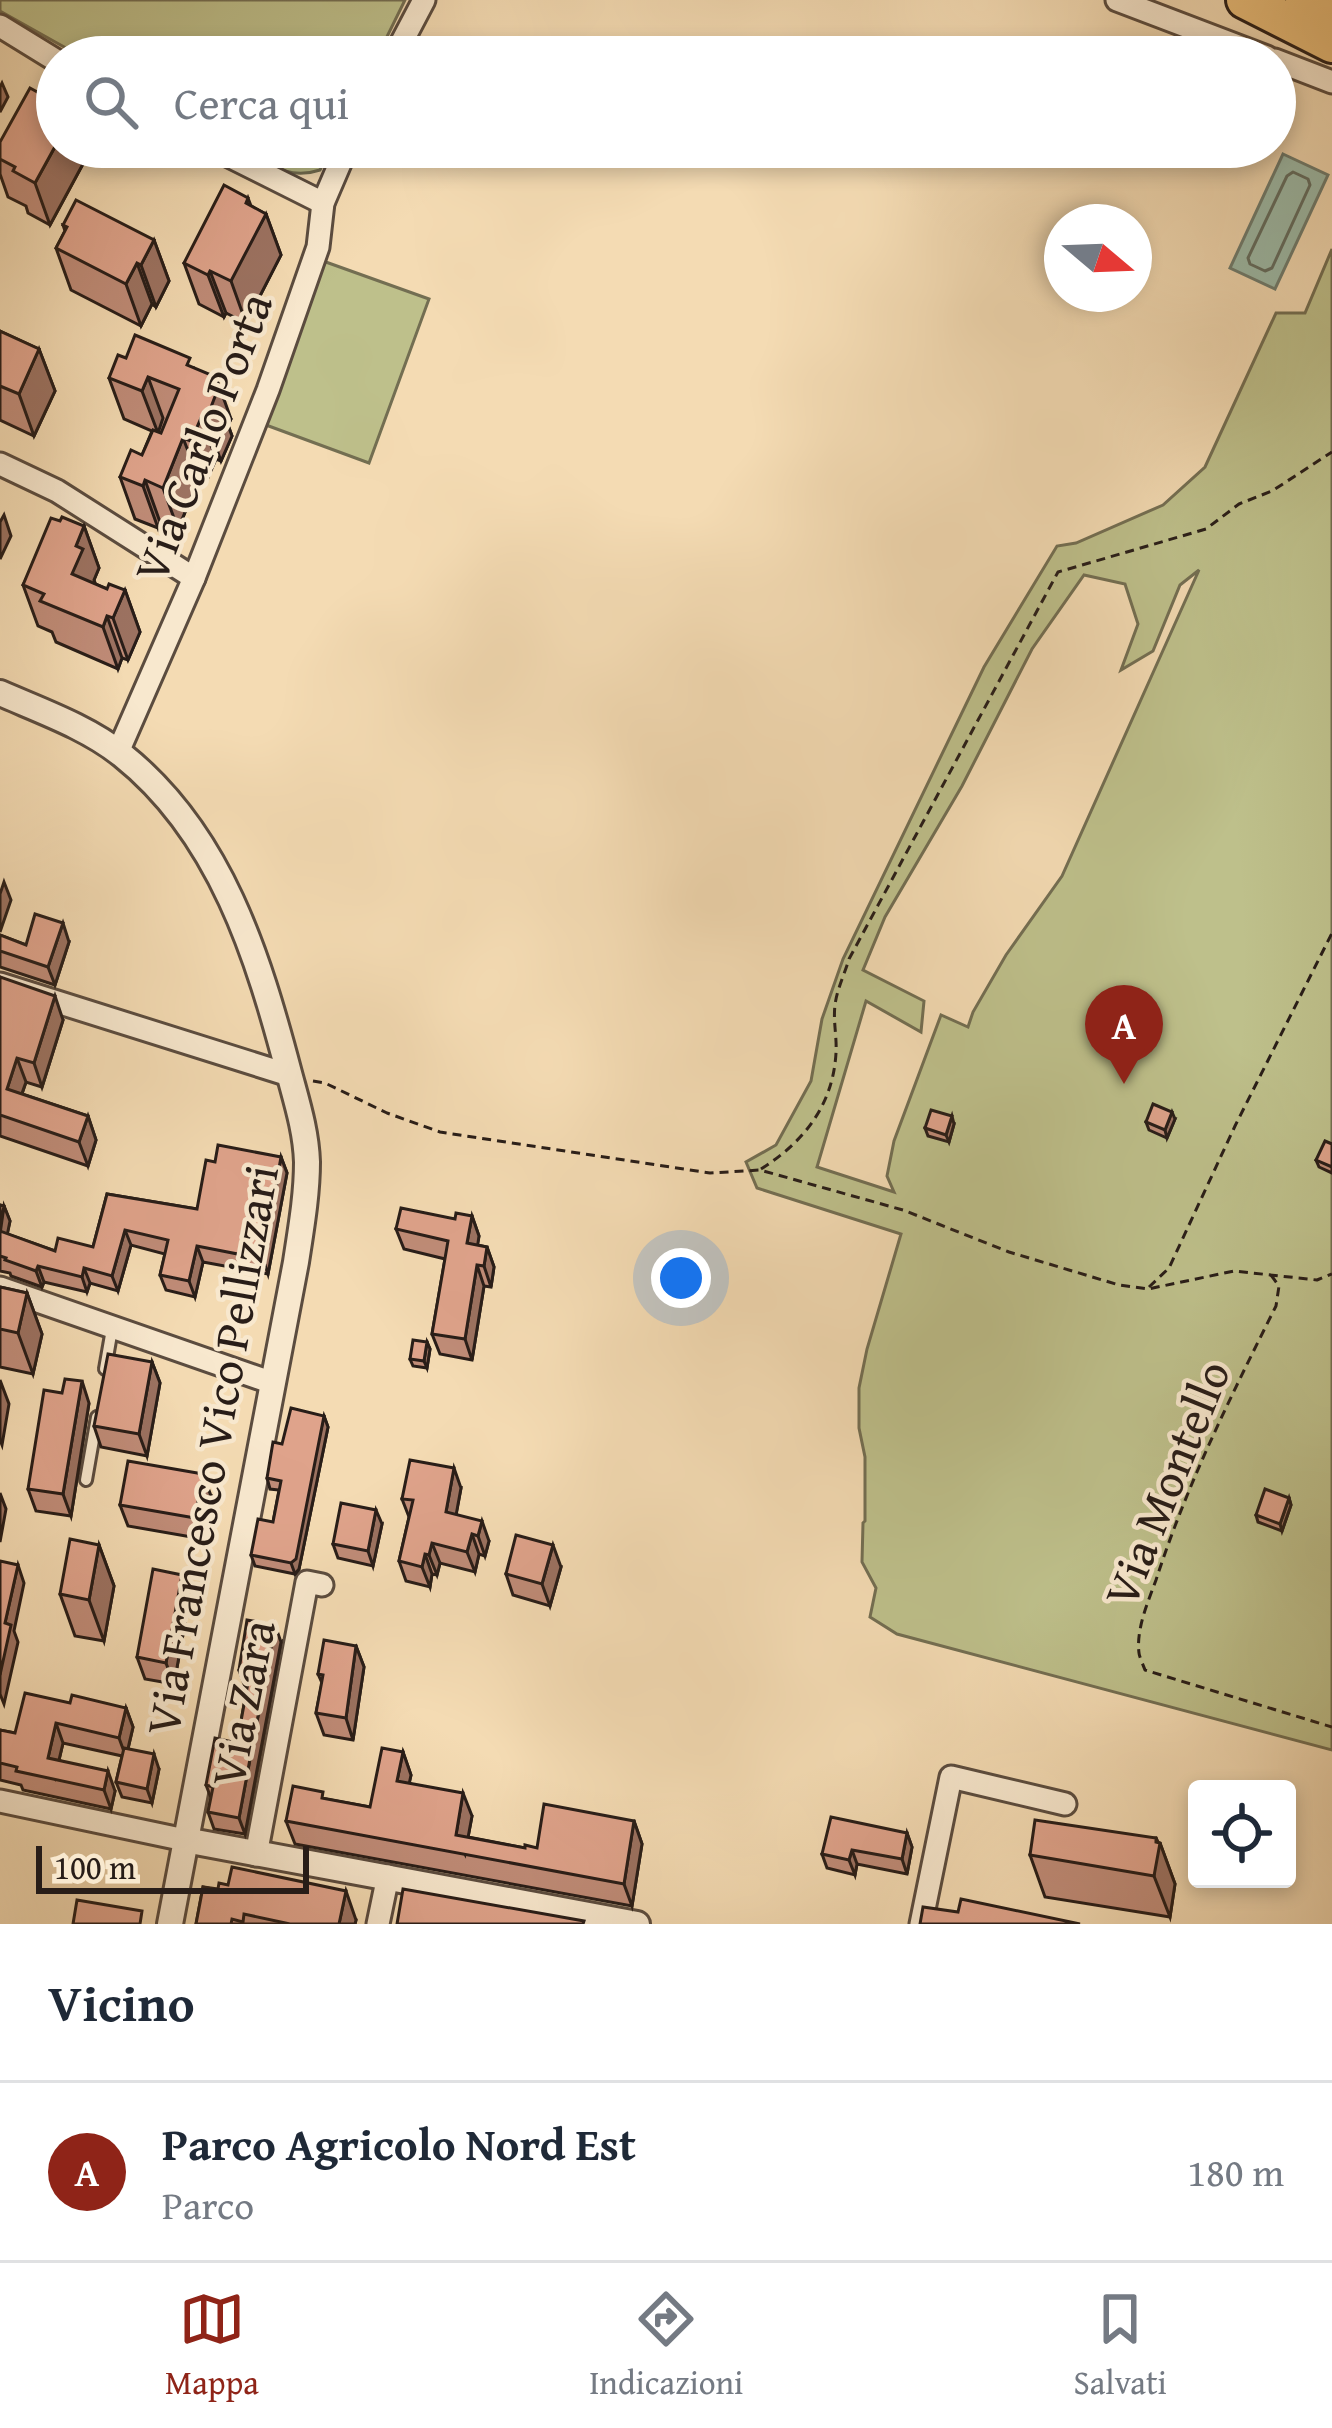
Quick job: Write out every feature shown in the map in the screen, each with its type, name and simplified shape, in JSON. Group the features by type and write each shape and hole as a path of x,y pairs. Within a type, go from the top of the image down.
{"highway":[{"path":"1226,0 1332,14"},
{"path":"1245,0 1294,10 1332,44"}],"street":[{"path":"405,36 424,0"},
{"path":"1118,0 1213,36"},
{"path":"0,26 36,48"},
{"path":"1296,68 1332,82"},
{"path":"253,168 323,203"},
{"name":"Via Carlo Porta","path":"118,752 194,578 268,390 318,247 323,203 338,168"},
{"path":"0,464 57,491 194,578"},
{"name":"Via Francesco Vico Pellizzari","path":"0,693 118,752 183,816 216,866 269,995 298,1103 307,1162 296,1262 170,1924"},
{"path":"0,985 290,1075"},
{"path":"0,1288 272,1383"},
{"name":"Via Zara","path":"256,1855 308,1582 322,1585"},
{"path":"921,1924 951,1777 1065,1804"},
{"path":"0,1801 256,1855 633,1924"},
{"path":"378,1924 388,1876"}],"lane":[{"path":"101,1392 112,1325"},
{"path":"86,1480 97,1414"}],"path":[{"path":"760,1170 803,1136 824,1104 836,1052 835,1002 849,959 1058,572 1206,529 1239,504 1272,491 1332,452"},
{"path":"1148,1289 1169,1268 1332,933"},
{"path":"290,1075 325,1083 440,1132 710,1173 760,1170 903,1210 1009,1252 1119,1285 1148,1289 1234,1271 1317,1280 1332,1274"},
{"name":"Via Montello","path":"1271,1275 1279,1286 1276,1306 1188,1490 1147,1605 1139,1654 1145,1670 1332,1727"}],"green space":[{"path":"0,0 405,0 387,36 45,36 0,11"},
{"path":"277,168 321,168 308,173"},
{"path":"1332,249 1332,1750 897,1634 870,1617 876,1588 862,1562 865,1457 859,1388 901,1234 757,1188 746,1162 776,1145 811,1081 822,1019 843,959 984,667 1057,546 1076,543 1163,505 1205,467 1276,313 1305,313","holes":["1199,570 1062,876 1006,955 968,1027 941,1015 894,1141 887,1176 894,1192 817,1167 866,1001 921,1032 924,1001 863,970 885,917 962,786 1032,649 1084,575 1125,584 1138,624 1121,670 1153,651 1180,585"]},
{"path":"323,261 429,299 369,463 266,425"}],"water":[{"path":"1296,160 1328,175 1275,289 1230,268 1276,168 1296,168"}],"building":[{"path":"30,88 36,91 36,168 43,168 35,183 0,159 0,142"},
{"path":"224,185 266,214 231,281 184,263"},
{"path":"76,200 154,240 126,284 56,248"},
{"path":"0,331 39,349 19,394 0,386"},
{"path":"135,335 190,358 187,365 216,377 210,391 216,394 206,420 201,418 191,441 183,438 163,488 120,477 131,450 142,455 153,430 161,433 179,389 148,377 142,391 109,378 118,355 126,358"},
{"path":"62,517 84,526 76,546 83,549 72,574 107,589 109,584 125,590 113,618 107,616 103,627 40,601 44,594 23,585 51,518 60,521"},
{"path":"35,914 63,923 48,967 0,951 0,935 26,945"},
{"path":"0,977 55,996 34,1063 17,1058 7,1089 88,1116 79,1142 0,1115"},
{"path":"1153,1104 1172,1112 1165,1130 1146,1122"},
{"path":"931,1110 952,1116 946,1135 925,1128"},
{"path":"1325,1141 1332,1144 1332,1167 1316,1160"},
{"path":"218,1145 281,1157 263,1259 197,1246 189,1281 160,1275 168,1240 125,1230 112,1276 84,1268 82,1277 38,1266 36,1271 0,1256 0,1231 55,1251 58,1238 93,1247 107,1194 197,1209 206,1160 215,1162"},
{"path":"401,1208 455,1219 456,1213 472,1216 467,1243 487,1247 484,1266 477,1265 465,1339 432,1334 448,1241 396,1229"},
{"path":"0,1287 27,1293 18,1333 0,1329"},
{"path":"413,1340 427,1342 424,1361 410,1359"},
{"path":"108,1354 152,1362 139,1434 94,1426"},
{"path":"65,1379 82,1381 63,1494 28,1489 44,1390 62,1393"},
{"path":"291,1408 324,1416 296,1559 291,1563 251,1555 258,1519 273,1522 281,1481 267,1478 273,1442 282,1444"},
{"path":"410,1460 454,1468 446,1512 482,1521 467,1552 432,1543 422,1567 399,1561 413,1500 402,1499"},
{"path":"128,1461 203,1474 195,1518 120,1505"},
{"path":"1265,1489 1289,1498 1280,1524 1256,1515"},
{"path":"341,1503 376,1510 368,1551 333,1544"},
{"path":"516,1535 553,1545 542,1584 506,1574"},
{"path":"70,1539 99,1545 89,1600 60,1594"},
{"path":"0,1561 18,1565 0,1675"},
{"path":"153,1569 182,1575 166,1663 137,1657"},
{"path":"247,1620 275,1625 239,1818 208,1812 213,1787 206,1785 215,1738 237,1743 250,1672 239,1670"},
{"path":"324,1640 356,1646 346,1718 316,1713"},
{"path":"25,1693 70,1703 72,1695 126,1708 119,1738 56,1723 48,1758 108,1771 104,1790 16,1771 17,1767 0,1763 0,1730 15,1733"},
{"path":"124,1748 154,1754 147,1789 116,1782"},
{"path":"382,1748 403,1752 397,1781 463,1793 456,1835 537,1848 544,1804 634,1821 624,1884 286,1821 293,1786 323,1792 322,1798 370,1807"},
{"path":"831,1817 907,1833 902,1859 852,1850 849,1860 822,1854"},
{"path":"1035,1820 1156,1838 1160,1843 1154,1876 1030,1855"},
{"path":"232,1867 346,1891 339,1924 290,1924 244,1914 243,1922 196,1924 203,1887 228,1885"},
{"path":"403,1889 584,1921 397,1924"},
{"path":"961,1899 1080,1924 920,1924 923,1907 958,1912"},
{"path":"77,1900 142,1911 140,1924 73,1924"}],"place":[{"name":"Parco Agricolo Nord Est","path":"1124,1084"}]}
